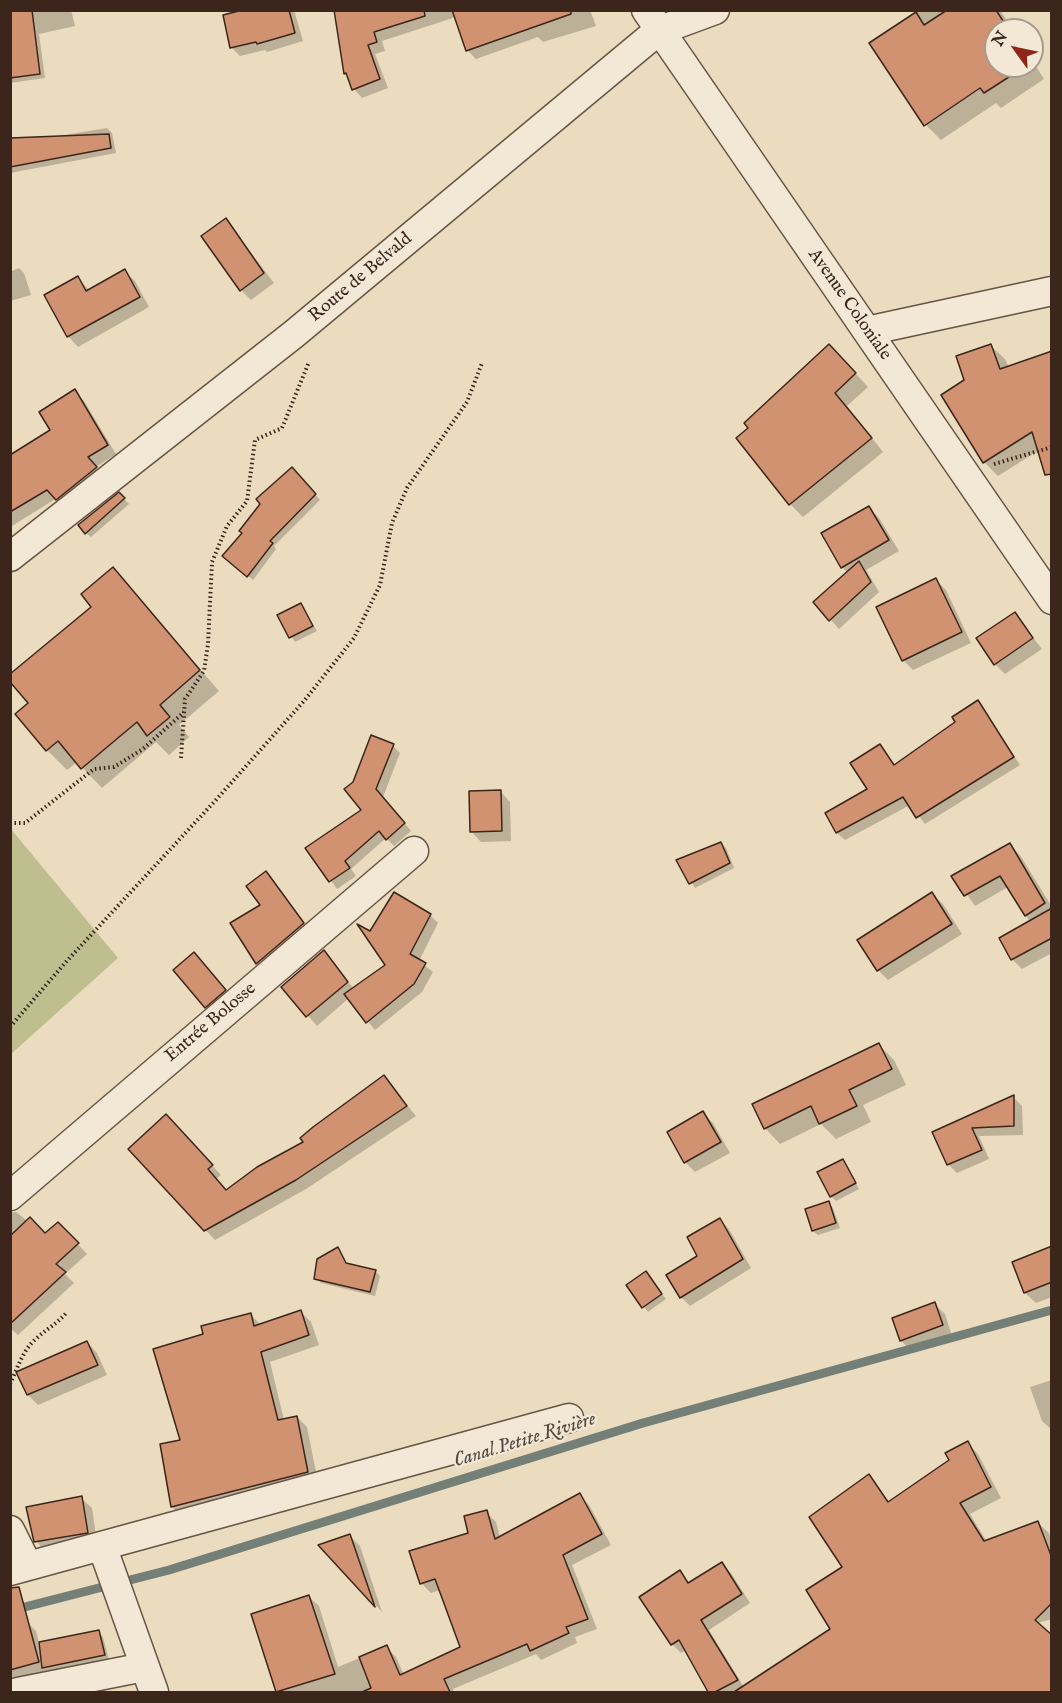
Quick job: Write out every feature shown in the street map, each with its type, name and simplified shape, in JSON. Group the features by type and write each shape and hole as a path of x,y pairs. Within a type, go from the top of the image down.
{"street":[{"name":"Route de Belvald","path":"10,556 294,334 652,21 715,10"},
{"name":"Avenue Coloniale","path":"652,21 1052,600"},
{"path":"867,331 1052,291"},
{"name":"Entrée Bolosse","path":"10,1197 414,851"},
{"path":"10,1530 19,1569 569,1418"},
{"path":"18,1692 149,1680 102,1546"}],"path":[{"path":"181,758 185,699 204,671 208,644 212,562 227,526 247,501 255,440 282,428 311,358 294,334"},
{"path":"10,1027 65,963 304,701 354,638 380,585 392,524 407,488 467,402 482,363"},
{"path":"964,473 1052,447"},
{"path":"10,823 25,823 94,770 114,767 143,749 185,712"},
{"path":"10,1384 30,1344 51,1329 68,1312"}],"green space":[{"path":"10,828 118,958 11,1054 10,1054"}],"building":[{"path":"10,10 32,10 40,74 10,78"},
{"path":"243,10 289,10 295,33 257,44 256,42 230,48 223,15"},
{"path":"334,10 424,10 425,16 374,32 377,42 368,45 380,79 352,90 346,73 344,74"},
{"path":"452,10 571,10 571,14 466,51"},
{"path":"947,10 996,10 1001,18 984,18 984,78 1007,78 984,93 980,88 924,126 869,43 916,12 924,25"},
{"path":"109,134 111,148 10,167 10,138"},
{"path":"226,218 264,273 240,291 201,236"},
{"path":"125,269 140,297 67,337 44,295 78,276 86,291"},
{"path":"829,344 856,373 835,393 872,438 789,505 736,438 748,428 744,423"},
{"path":"991,344 1000,369 1052,351 1052,474 1045,475 1032,432 983,463 941,395 964,380 956,356"},
{"path":"75,389 108,445 88,457 97,467 56,500 47,490 10,512 10,455 50,430 39,412"},
{"path":"292,467 316,494 270,541 273,543 247,577 222,556 242,533 239,531 260,504 256,499"},
{"path":"119,492 125,498 85,534 78,525"},
{"path":"869,506 889,540 841,568 821,533"},
{"path":"859,561 871,582 829,621 813,602"},
{"path":"113,567 200,670 160,705 170,717 147,736 137,722 81,769 58,741 46,751 15,714 28,703 10,682 10,674 91,607 81,594"},
{"path":"936,578 962,632 902,661 876,607"},
{"path":"301,603 313,626 289,638 277,615"},
{"path":"1015,612 1033,638 994,665 976,638"},
{"path":"978,700 1014,757 916,818 903,797 836,833 825,813 867,789 850,763 880,744 894,765 955,722 952,717"},
{"path":"371,735 394,744 376,789 405,823 386,840 379,831 345,861 350,868 329,882 305,848 361,810 344,789 353,782"},
{"path":"501,790 502,831 470,832 469,791"},
{"path":"721,842 730,863 689,884 676,860"},
{"path":"1010,843 1045,903 1025,916 1000,876 964,896 951,876"},
{"path":"266,871 304,923 256,964 230,923 260,905 246,886"},
{"path":"394,892 431,914 410,954 426,963 414,984 366,1023 344,994 385,965 357,924 370,931"},
{"path":"932,892 952,924 877,971 857,940"},
{"path":"1052,908 1052,938 1011,960 999,938"},
{"path":"324,950 348,982 306,1017 281,987"},
{"path":"194,952 226,990 205,1008 173,970"},
{"path":"879,1043 892,1069 849,1090 857,1106 819,1124 811,1106 764,1129 752,1104"},
{"path":"384,1075 407,1106 296,1180 204,1231 128,1149 166,1114 213,1165 208,1169 226,1190 257,1167 303,1142 300,1138 313,1127"},
{"path":"1014,1095 1014,1126 972,1128 982,1150 947,1165 932,1132"},
{"path":"703,1111 721,1142 684,1163 667,1132"},
{"path":"843,1159 856,1183 830,1197 817,1172"},
{"path":"829,1201 836,1223 812,1231 805,1209"},
{"path":"30,1217 45,1233 58,1222 79,1243 56,1264 66,1272 10,1324 10,1236"},
{"path":"720,1218 743,1259 680,1298 666,1275 697,1256 687,1237"},
{"path":"1052,1246 1052,1282 1024,1293 1012,1262"},
{"path":"338,1247 346,1263 376,1270 370,1292 314,1279 317,1259"},
{"path":"646,1271 662,1294 642,1308 626,1285"},
{"path":"935,1302 943,1325 900,1341 892,1318"},
{"path":"301,1310 309,1335 261,1352 278,1420 297,1416 308,1472 171,1507 160,1444 180,1440 153,1349 203,1334 201,1326 251,1313 254,1326"},
{"path":"87,1341 98,1365 27,1395 16,1372"},
{"path":"968,1441 991,1487 960,1503 984,1541 1038,1521 1052,1558 1052,1603 1035,1620 1052,1635 1052,1692 734,1692 830,1629 806,1590 842,1567 809,1517 869,1474 888,1502 949,1460 945,1453"},
{"path":"580,1493 602,1534 563,1555 588,1619 566,1627 569,1633 530,1651 527,1644 444,1679 450,1692 362,1692 371,1688 359,1657 387,1645 400,1675 460,1647 435,1579 420,1584 409,1551 468,1533 464,1516 487,1510 495,1539"},
{"path":"82,1496 88,1533 34,1542 26,1507"},
{"path":"350,1534 375,1607 318,1545"},
{"path":"722,1562 742,1594 701,1620 738,1680 715,1692 708,1692 679,1640 671,1645 639,1597 680,1570 688,1583"},
{"path":"19,1587 39,1662 10,1670 10,1588"},
{"path":"309,1595 335,1674 276,1692 251,1614"},
{"path":"99,1630 105,1655 42,1668 39,1642"}],"waterway":[{"name":"Canal Petite Rivière","path":"13,1610 169,1570 643,1423 1052,1310"}]}
